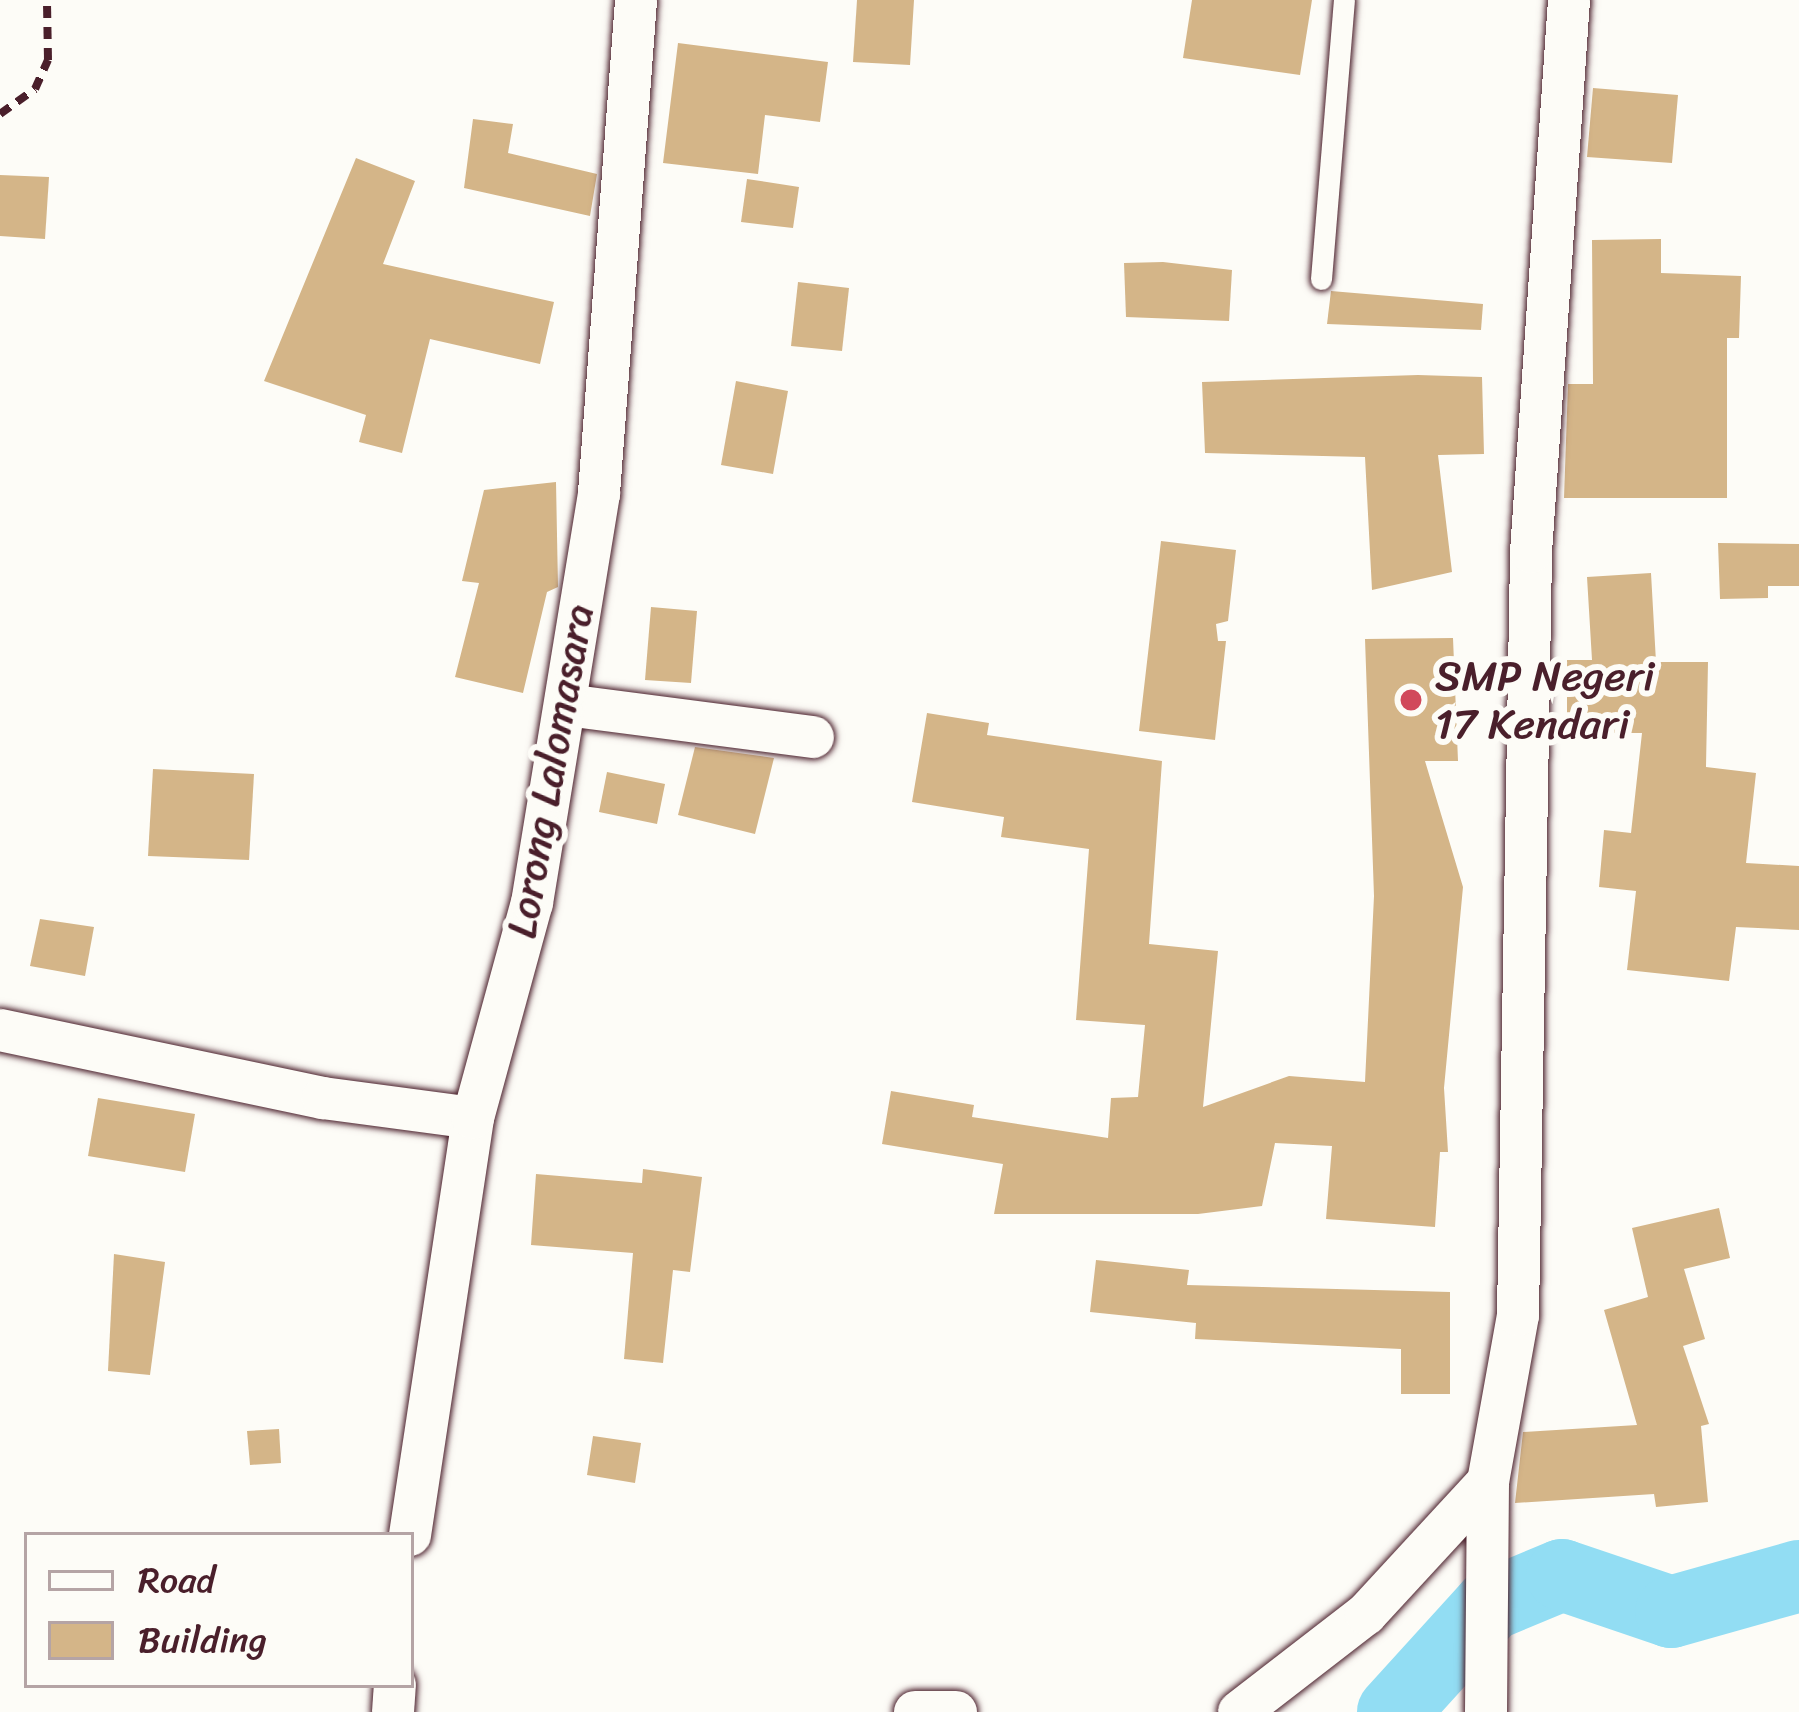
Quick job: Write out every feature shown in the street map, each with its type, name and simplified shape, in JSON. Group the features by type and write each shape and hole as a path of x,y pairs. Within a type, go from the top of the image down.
{"street":[{"name":"Lorong Lalomasara","path":"410,1532 473,1118 532,903 599,493 636,0"},
{"path":"1486,1712 1488,1482 1518,1315 1531,552 1569,0"},
{"path":"566,705 813,737"},
{"path":"0,1030 323,1098 473,1118"},
{"path":"1239,1712 1366,1614 1488,1482"},
{"path":"915,1712 956,1712"}],"lane":[{"path":"1321,279 1344,0"}],"path":[{"path":"0,114 35,89 48,60 47,0"}],"building":[{"path":"857,0 914,0 910,65 853,62"},
{"path":"1192,0 1312,0 1300,75 1183,58"},
{"path":"678,43 828,62 820,122 765,115 758,174 663,163"},
{"path":"1593,88 1678,95 1672,163 1587,157"},
{"path":"473,119 513,124 508,153 597,174 590,216 464,188"},
{"path":"356,158 415,181 383,264 554,302 540,364 430,339 402,453 359,442 366,415 264,381"},
{"path":"0,175 49,177 45,239 0,236"},
{"path":"747,179 799,187 793,228 741,222"},
{"path":"1661,239 1661,273 1741,276 1739,338 1727,338 1727,498 1564,498 1568,384 1593,384 1592,240"},
{"path":"1124,263 1232,270 1229,321 1126,317"},
{"path":"798,282 849,288 842,351 791,346"},
{"path":"1331,291 1483,304 1481,330 1327,324"},
{"path":"1482,377 1484,454 1438,455 1452,572 1372,590 1365,457 1205,453 1202,382"},
{"path":"736,381 788,391 773,474 721,465"},
{"path":"556,482 558,587 547,592 523,693 455,677 479,583 462,581 484,490"},
{"path":"1161,541 1236,550 1228,621 1216,624 1218,641 1226,641 1215,740 1139,731"},
{"path":"1718,543 1799,544 1799,586 1768,586 1768,598 1720,599"},
{"path":"1651,573 1656,662 1708,662 1706,767 1756,773 1746,863 1799,866 1799,930 1736,927 1729,981 1627,970 1636,891 1599,887 1604,830 1631,833 1642,733 1567,733 1567,660 1592,660 1587,577"},
{"path":"651,607 697,611 691,683 645,680"},
{"path":"1453,638 1458,761 1425,761 1463,887 1444,1088 1448,1152 1440,1152 1435,1227 1326,1219 1332,1146 1275,1143 1262,1206 1198,1214 994,1214 1003,1164 882,1144 891,1091 974,1105 972,1117 1108,1138 1111,1098 1138,1097 1145,1025 1076,1020 1089,849 1001,837 1004,817 912,802 927,713 989,723 987,735 1162,761 1149,944 1218,951 1203,1107 1289,1076 1365,1082 1374,896 1365,639"},
{"path":"695,747 774,758 755,834 678,815"},
{"path":"153,769 254,774 249,860 148,856"},
{"path":"607,772 665,784 657,824 599,812"},
{"path":"40,919 94,927 85,976 30,966"},
{"path":"98,1098 195,1114 185,1172 88,1156"},
{"path":"643,1169 702,1177 690,1272 673,1270 663,1363 624,1359 633,1253 531,1245 536,1174 642,1183"},
{"path":"1719,1208 1730,1258 1684,1269 1705,1339 1683,1346 1709,1424 1701,1426 1708,1502 1656,1507 1654,1494 1515,1503 1523,1432 1637,1425 1604,1310 1648,1297 1632,1228"},
{"path":"114,1254 165,1262 150,1375 108,1371"},
{"path":"1096,1260 1189,1270 1187,1285 1450,1292 1450,1394 1401,1394 1401,1349 1195,1339 1196,1323 1090,1312"},
{"path":"279,1429 281,1463 250,1465 247,1431"},
{"path":"593,1436 641,1443 635,1483 587,1475"}],"waterway":[{"path":"1393,1712 1490,1605 1562,1575 1671,1612 1799,1576"}],"place":[{"name":"SMP Negeri 17 Kendari","path":"1411,700"}]}
